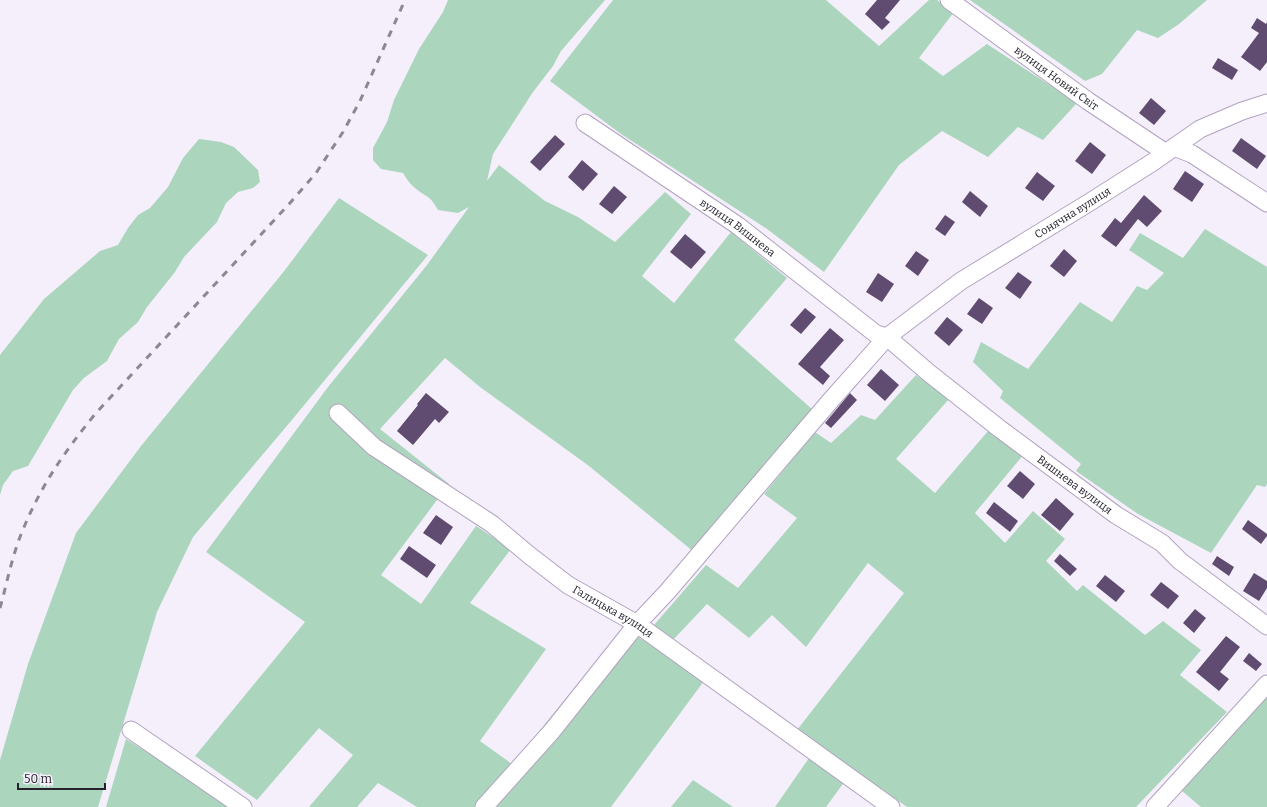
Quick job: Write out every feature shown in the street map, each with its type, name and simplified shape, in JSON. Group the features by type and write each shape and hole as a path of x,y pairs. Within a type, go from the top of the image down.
{"street":[{"name":"вулиця Новий Світ","path":"950,0 1088,101 1170,150 1192,154 1267,203"},
{"name":"Сонячна вулиця","path":"484,807 552,731 637,624 673,585 887,337 961,281 1090,202 1200,129 1242,111 1267,103"},
{"name":"вулиця Вишнева","path":"585,123 737,225 876,334 887,337"},
{"name":"Вишнева вулиця","path":"887,337 929,373 1000,429 1116,515 1162,543 1180,561 1267,626"},
{"name":"Галицька вулиця","path":"338,413 374,447 492,524 568,585 637,624 891,807"},
{"path":"1155,807 1267,684"},
{"path":"131,730 243,807"}],"green space":[{"path":"448,0 605,0 561,51 553,66 533,92 493,154 487,181 499,165 545,201 578,217 615,242 665,192 691,214 642,276 674,303 731,232 787,278 734,340 813,410 694,552 589,466 480,387 445,358 380,429 449,484 381,575 421,604 476,526 511,549 470,603 546,649 480,741 512,764 623,629 665,652 704,681 611,807 417,807 378,783 357,807 309,807 353,755 319,728 257,800 195,756 305,622 206,552 328,387 427,265 469,207 458,213 438,210 430,199 408,181 403,173 381,169 373,160 373,148 387,122 394,100 419,49 443,12"},
{"path":"613,0 826,0 879,46 929,0 937,0 954,12 919,58 943,76 987,44 1077,103 1043,140 1018,127 988,157 942,131 899,165 824,272 767,229 621,134 550,81"},
{"path":"970,0 1207,0 1179,24 1158,38 1137,30 1102,74 1085,81"},
{"path":"199,139 221,142 234,147 258,170 260,182 253,188 238,192 226,203 217,222 184,257 175,272 147,307 138,322 119,339 107,361 84,378 73,390 28,466 13,471 3,485 0,495 0,355 44,299 100,251 118,245 138,215 150,208 168,187 183,158"},
{"path":"339,198 428,255 193,537 157,612 98,807 0,807 0,760 28,664 76,533 141,446 285,270"},
{"path":"1205,229 1267,267 1267,484 1265,487 1257,485 1211,553 1138,514 1076,471 1081,464 1000,398 1003,391 973,362 981,342 1028,369 1080,302 1112,322 1137,286 1147,290 1164,273 1129,250 1140,233 1183,258"},
{"path":"916,375 949,399 896,459 935,493 988,431 1024,454 975,513 1005,543 1033,511 1065,539 1046,561 1077,591 1083,585 1145,635 1163,621 1201,650 1180,675 1227,712 1136,807 907,807 797,730 904,593 868,563 806,647 772,615 749,638 707,604 672,641 654,625 706,565 738,588 797,518 764,494 815,432 831,443 861,415 875,420"},
{"path":"1267,690 1267,807 1201,807 1182,791"},
{"path":"126,739 234,807 106,807"},
{"path":"809,758 845,781 826,807 775,807"},
{"path":"693,780 733,807 671,807"}],"building":[{"path":"877,0 900,0 885,18 890,22 882,30 865,14"},
{"path":"1257,18 1266,24 1267,22 1267,62 1260,71 1241,57 1259,33 1251,28"},
{"path":"1218,58 1238,70 1232,80 1212,68"},
{"path":"1151,98 1166,111 1154,125 1139,113"},
{"path":"555,135 565,144 540,171 530,162"},
{"path":"1241,138 1266,156 1257,169 1232,151"},
{"path":"1090,142 1106,155 1092,174 1075,161"},
{"path":"582,160 598,174 583,191 568,177"},
{"path":"1185,171 1204,184 1192,202 1173,189"},
{"path":"1037,172 1055,186 1043,201 1025,188"},
{"path":"614,186 627,197 612,214 599,204"},
{"path":"970,191 988,206 980,217 962,202"},
{"path":"1144,195 1162,211 1147,227 1138,219 1116,247 1101,236 1115,218 1121,223"},
{"path":"945,215 955,222 945,236 935,229"},
{"path":"685,234 706,252 691,269 670,252"},
{"path":"1064,249 1077,261 1064,277 1050,266"},
{"path":"916,251 929,260 918,276 905,266"},
{"path":"1018,272 1032,282 1020,299 1005,288"},
{"path":"878,273 894,284 882,302 866,292"},
{"path":"979,298 993,308 982,324 967,314"},
{"path":"805,308 816,317 801,334 790,325"},
{"path":"947,317 963,330 949,346 934,333"},
{"path":"830,328 844,340 820,367 830,376 823,385 798,364"},
{"path":"881,369 899,385 885,401 867,385"},
{"path":"426,393 449,412 439,423 435,419 413,445 397,431"},
{"path":"850,393 857,400 831,428 825,423"},
{"path":"1020,471 1035,484 1023,499 1007,486"},
{"path":"1056,498 1074,514 1060,531 1041,515"},
{"path":"994,502 1018,521 1010,532 986,513"},
{"path":"436,515 453,527 441,545 423,533"},
{"path":"1248,520 1267,534 1261,544 1242,529"},
{"path":"409,546 436,565 427,578 400,559"},
{"path":"1060,554 1077,569 1070,576 1054,561"},
{"path":"1217,556 1234,567 1229,576 1212,564"},
{"path":"1254,573 1267,581 1267,588 1259,601 1243,591"},
{"path":"1105,575 1125,591 1116,602 1096,586"},
{"path":"1161,582 1179,596 1168,609 1150,595"},
{"path":"1195,609 1206,618 1194,633 1183,623"},
{"path":"1226,636 1240,647 1220,672 1229,679 1219,691 1196,672"},
{"path":"1249,653 1262,664 1256,671 1243,661"}],"railway":[{"path":"0,608 18,541 29,515 54,469 96,413 316,173 343,132 360,101 405,0"}]}
